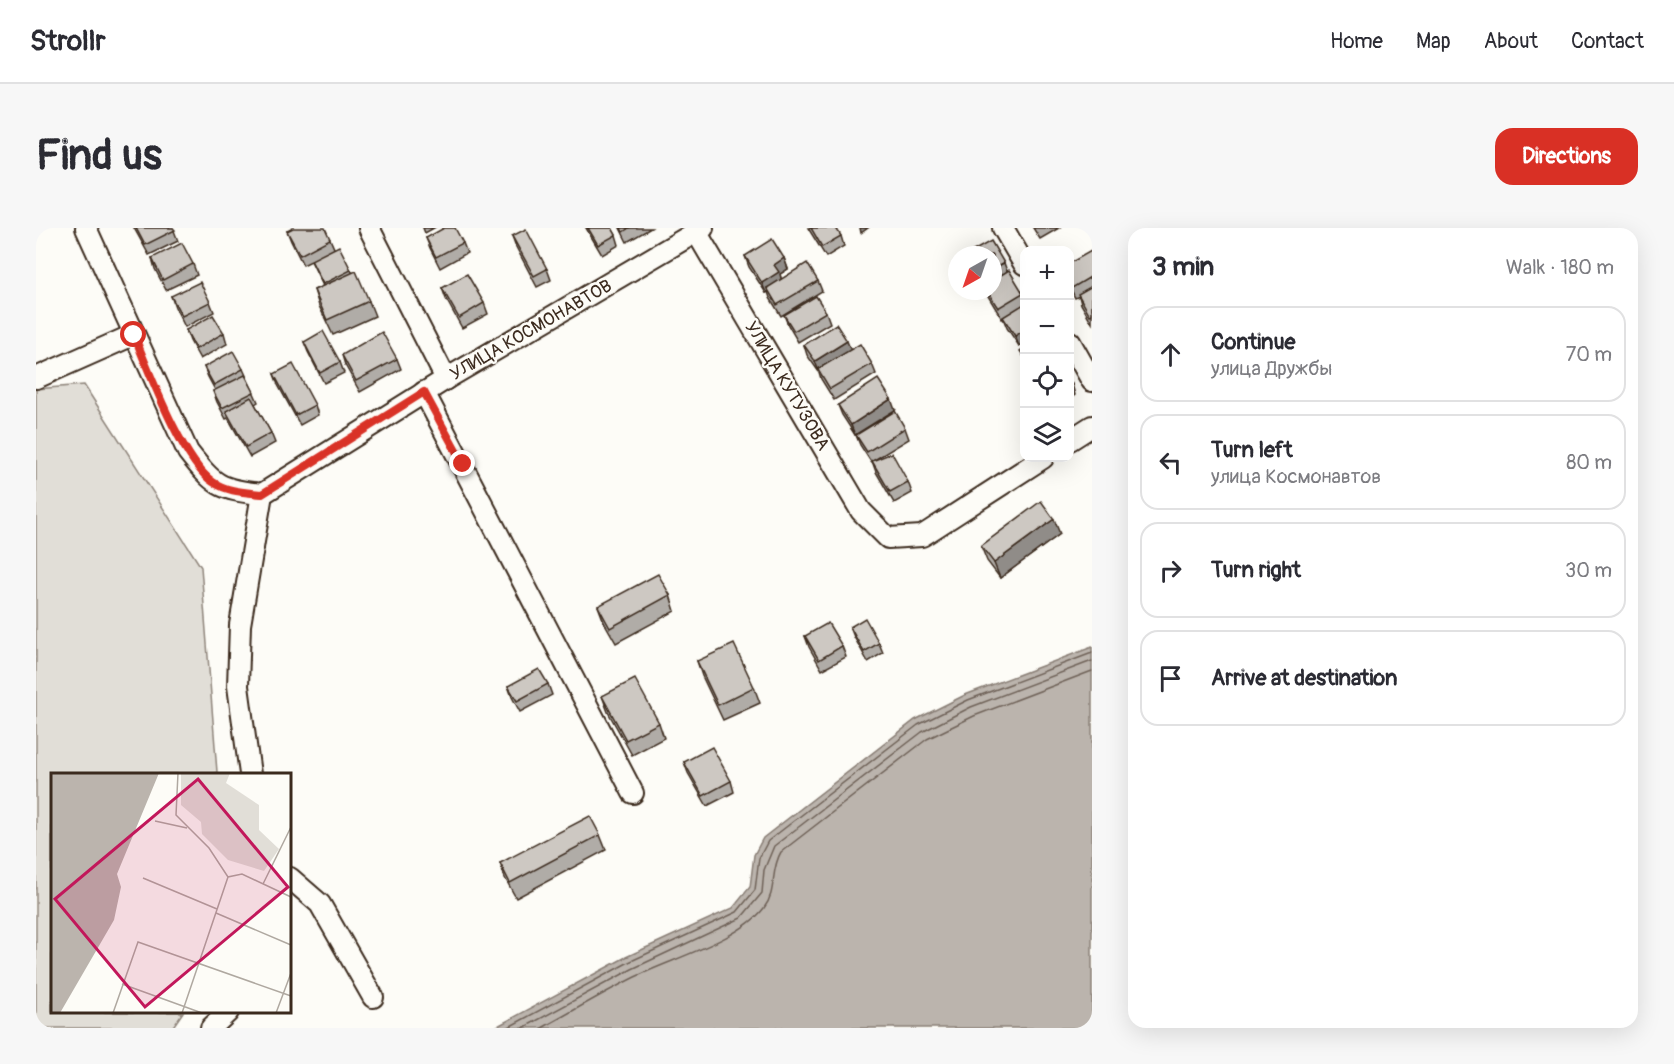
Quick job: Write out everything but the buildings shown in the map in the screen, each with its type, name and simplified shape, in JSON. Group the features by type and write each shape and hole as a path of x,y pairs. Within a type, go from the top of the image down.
{"street":[{"path":"86,228 188,452 211,481 233,491 262,494 240,625 238,686 250,773"},
{"path":"369,228 446,379"},
{"path":"1004,228 1020,257"},
{"name":"УЛИЦА КОСМОНАВТОВ","path":"262,494 424,392 698,229"},
{"name":"УЛИЦА КУТУЗОВА","path":"698,229 861,512 888,538 922,536 1037,462"},
{"path":"36,378 134,335"},
{"path":"1074,349 1092,381"},
{"path":"424,392 633,793"},
{"path":"1074,437 1092,426"},
{"path":"291,879 320,904 373,997"},
{"path":"211,1028 226,1013"}],"shaded area":[{"path":"84,385 201,567 217,772 51,773 51,1013 182,1013 172,1028 36,1028 36,389"}],"water":[{"path":"1092,647 1092,1028 494,1028 626,957 733,908 750,887 754,855 763,838 915,720 965,695"}],"route":[{"path":"134,335 161,398 188,452 211,481 233,491 262,494 424,392 463,464"}]}
